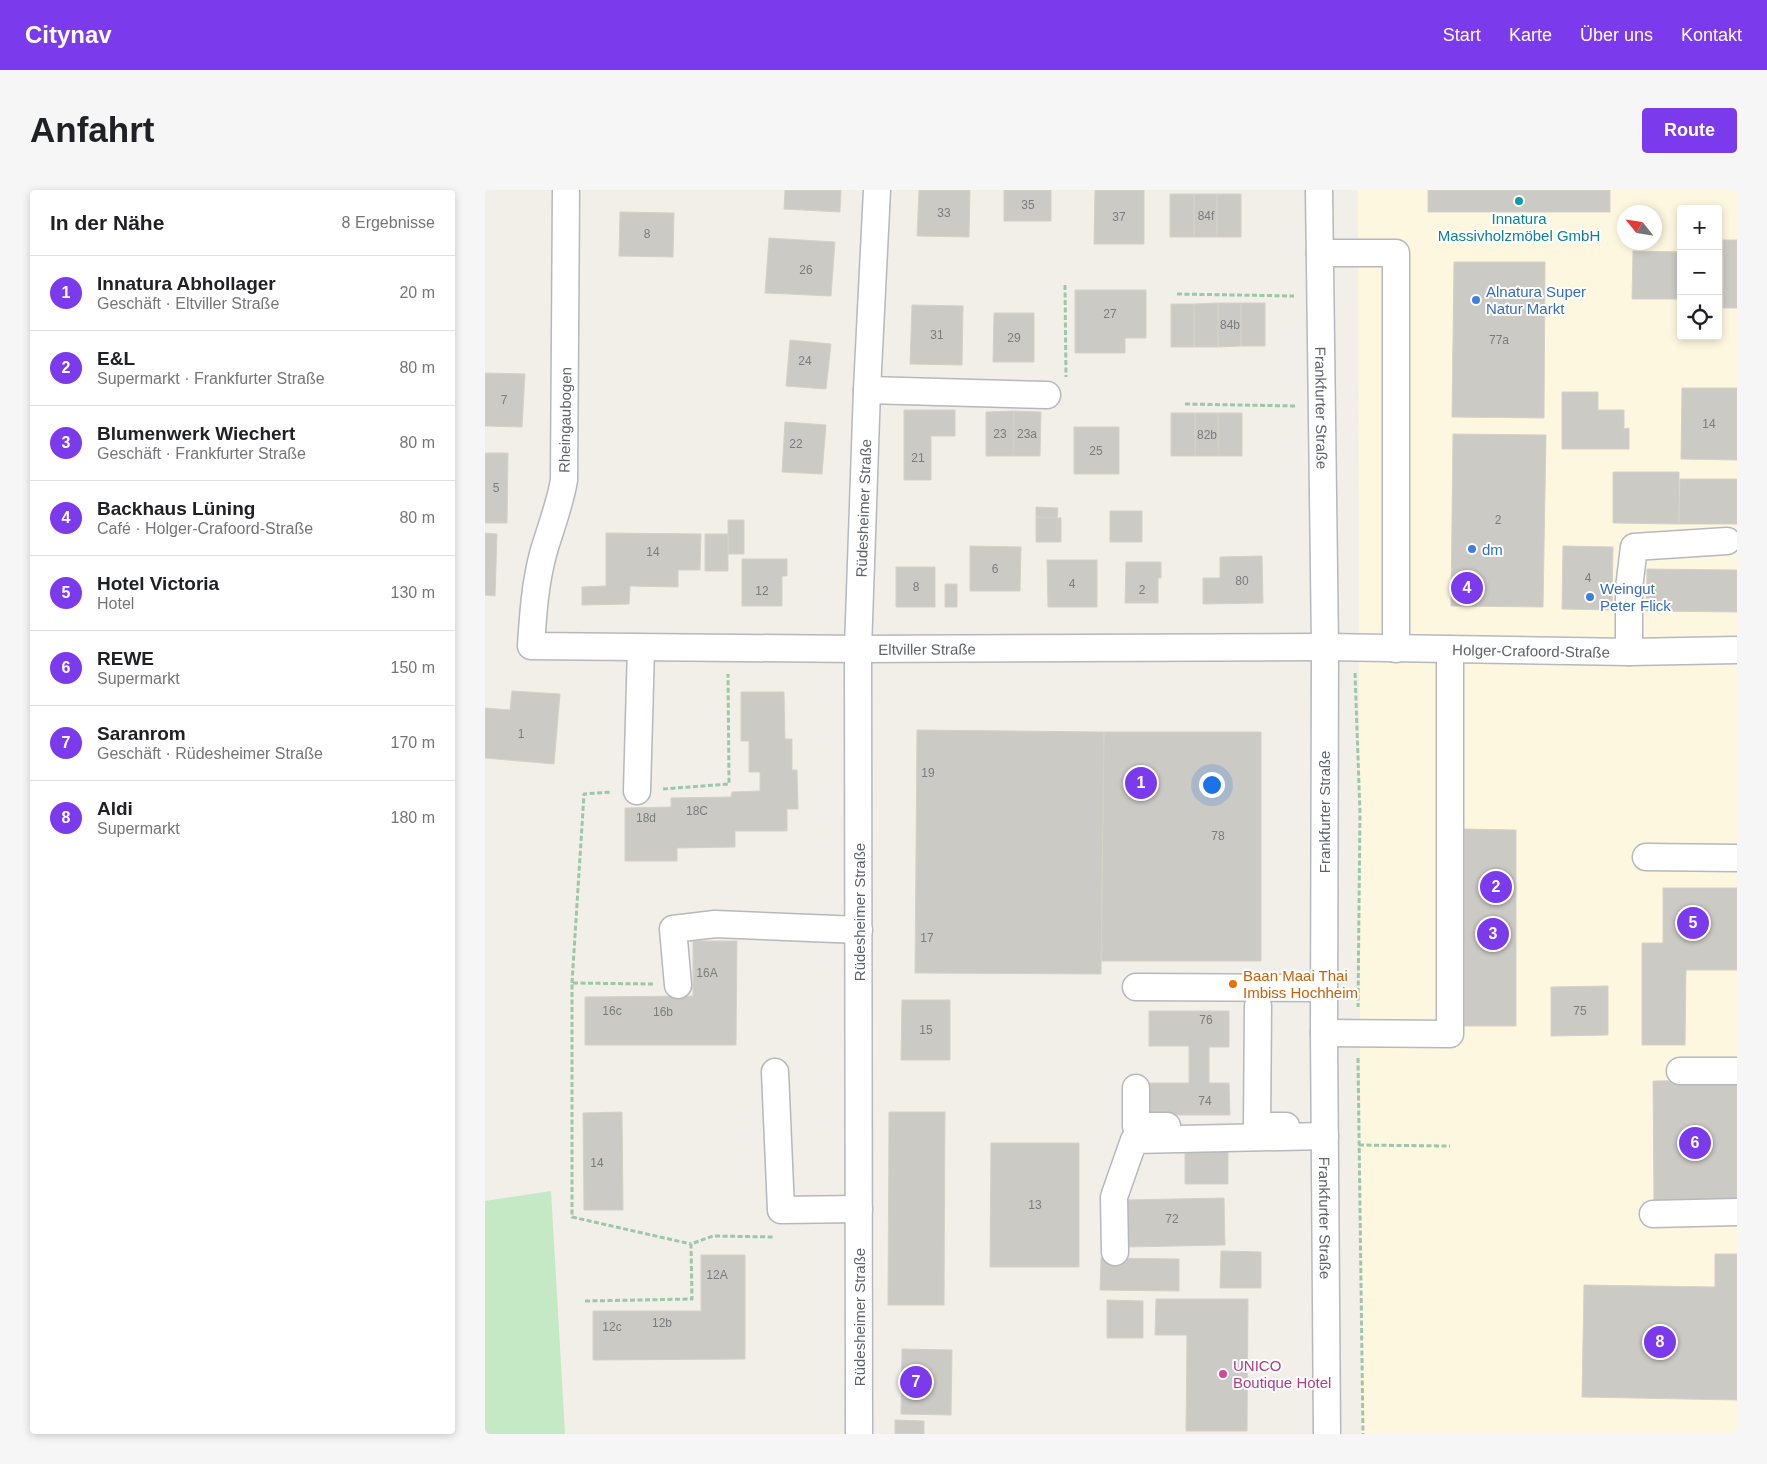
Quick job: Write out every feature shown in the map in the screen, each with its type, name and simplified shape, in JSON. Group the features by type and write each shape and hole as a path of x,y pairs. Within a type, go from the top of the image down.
{"street":[{"name":"Rheingaubogen","path":"531,646 537,584 543,554 561,500 565,480 566,190"},
{"name":"Rüdesheimer Straße","path":"859,1434 858,649 867,390 877,190"},
{"name":"Frankfurter Straße","path":"1319,190 1325,648 1324,1033 1327,1434"},
{"path":"1320,253 1396,253 1396,649"},
{"path":"867,390 1047,395"},
{"path":"1629,652 1629,588 1635,548 1727,541"},
{"name":"Eltviller Straße","path":"531,646 858,649 1325,648"},
{"path":"637,791 641,648"},
{"name":"Holger-Crafoord-Straße","path":"1325,648 1629,652 1737,650"},
{"path":"1324,1033 1450,1034 1450,650"},
{"path":"1647,857 1737,858"},
{"path":"678,985 673,929 715,924 859,930"},
{"path":"1136,987 1324,988"},
{"path":"1257,1126 1258,1006"},
{"path":"1680,1071 1737,1071"},
{"path":"775,1072 781,1210 859,1209"},
{"path":"1136,1088 1136,1126 1257,1126 1325,1131"},
{"path":"1115,1252 1114,1197 1134,1140 1325,1131"},
{"path":"1653,1214 1737,1212"}],"path":[{"path":"1047,395 1066,398 1065,285"},
{"path":"1177,294 1295,296"},
{"path":"1185,404 1296,406"},
{"path":"678,985 573,983 572,1217 691,1244 713,1236 781,1237"},
{"path":"1359,1145 1450,1146"},
{"path":"585,1301 692,1299 691,1244"}],"shaded area":[{"path":"1358,190 1737,190 1737,1434 1361,1434"}],"green space":[{"path":"551,1191 565,1434 485,1434 485,1201"}],"building":[{"path":"785,190 841,190 840,212 784,209"},
{"path":"919,190 970,190 969,237 917,236"},
{"path":"1004,190 1051,190 1051,221 1004,221"},
{"path":"1095,190 1144,190 1144,244 1094,244"},
{"name":"Innatura Massivholzmöbel GmbH","path":"1428,190 1610,190 1610,212 1428,212"},
{"path":"1170,194 1194,194 1194,237 1170,237"},
{"path":"1194,194 1217,194 1217,237 1194,237"},
{"path":"1217,194 1241,194 1241,237 1217,237"},
{"path":"620,212 674,213 673,257 619,256"},
{"path":"769,238 835,242 831,296 765,293"},
{"path":"1723,240 1737,240 1737,308 1723,308"},
{"path":"1633,251 1677,252 1677,299 1632,299"},
{"path":"1454,262 1545,262 1544,418 1452,417"},
{"path":"1075,290 1146,290 1146,338 1125,338 1125,353 1075,353"},
{"path":"1218,303 1241,303 1241,346 1218,347"},
{"path":"1218,303 1218,347 1194,347 1194,304"},
{"path":"1241,303 1265,303 1265,346 1241,346"},
{"path":"1171,304 1194,304 1194,347 1171,347"},
{"path":"912,305 963,306 962,365 910,364"},
{"path":"994,313 1034,313 1034,362 993,362"},
{"path":"790,340 831,344 826,389 786,386"},
{"path":"485,373 525,374 522,427 485,426"},
{"path":"1682,388 1737,388 1737,460 1681,459"},
{"path":"1562,392 1598,392 1598,410 1624,410 1624,429 1629,428 1629,449 1562,449"},
{"path":"904,410 955,410 955,436 931,436 931,480 904,480"},
{"path":"1014,411 1013,456 986,456 986,412"},
{"path":"1014,411 1041,412 1040,456 1013,456"},
{"path":"1171,413 1195,413 1195,456 1171,456"},
{"path":"1195,413 1218,413 1219,456 1195,456"},
{"path":"1218,413 1242,413 1242,456 1219,456"},
{"path":"785,422 826,425 822,474 782,472"},
{"path":"1074,427 1119,427 1119,474 1074,474"},
{"path":"1453,434 1546,435 1543,607 1451,606"},
{"path":"485,453 508,453 507,523 485,523"},
{"path":"1613,472 1679,472 1679,524 1613,523"},
{"path":"1680,479 1737,479 1737,524 1679,524"},
{"path":"1036,507 1058,508 1057,518 1036,517"},
{"path":"1110,511 1142,511 1142,542 1110,542"},
{"path":"1036,517 1061,518 1061,542 1036,542"},
{"path":"728,520 744,520 744,554 728,554"},
{"path":"485,533 497,534 495,596 485,595"},
{"path":"606,533 701,534 700,570 678,570 678,587 630,586 629,604 582,605 582,587 606,586"},
{"path":"705,534 728,534 728,571 705,571"},
{"path":"970,546 1021,547 1020,591 970,591"},
{"path":"1563,546 1613,547 1612,610 1562,609"},
{"path":"1262,556 1263,603 1203,604 1203,578 1220,578 1220,557"},
{"path":"742,559 787,559 787,576 782,576 782,606 742,606"},
{"path":"1047,560 1097,560 1097,607 1048,607"},
{"path":"1126,562 1161,562 1161,578 1158,578 1158,603 1125,603"},
{"path":"896,567 935,567 935,607 896,607"},
{"path":"1647,569 1737,570 1737,612 1646,611"},
{"path":"945,584 957,584 957,607 945,607"},
{"path":"512,691 560,694 554,764 485,758 485,708 510,710"},
{"path":"741,692 784,692 785,739 792,739 792,770 797,770 798,809 787,809 787,831 735,831 735,847 677,848 677,861 625,861 625,808 671,807 671,798 731,797 732,792 760,791 760,772 749,772 749,741 741,741"},
{"path":"917,730 1104,732 1101,974 915,973"},
{"path":"1104,732 1261,732 1261,961 1101,961"},
{"path":"1464,829 1516,830 1516,1026 1464,1026"},
{"path":"1663,888 1737,888 1737,970 1686,970 1685,1045 1642,1045 1642,943 1663,943"},
{"path":"693,941 737,941 736,1045 585,1045 585,997 693,996"},
{"path":"1608,986 1608,1035 1551,1036 1551,987"},
{"path":"902,1000 950,1000 950,1060 901,1060"},
{"path":"1149,1011 1229,1011 1229,1047 1209,1047 1209,1083 1229,1083 1230,1115 1146,1115 1146,1083 1189,1083 1189,1046 1149,1046"},
{"path":"1737,1080 1737,1205 1654,1206 1653,1081"},
{"path":"622,1112 623,1210 584,1210 583,1113"},
{"path":"889,1112 945,1112 944,1305 888,1305"},
{"path":"991,1143 1079,1143 1079,1267 990,1267"},
{"path":"1228,1145 1228,1184 1185,1184 1185,1146"},
{"path":"1224,1198 1225,1245 1126,1247 1125,1200"},
{"path":"1221,1251 1261,1252 1261,1288 1220,1288"},
{"path":"1715,1254 1737,1254 1737,1400 1582,1397 1584,1285 1715,1287"},
{"path":"701,1255 745,1255 745,1359 593,1360 593,1311 701,1311"},
{"path":"1101,1258 1179,1259 1179,1291 1100,1290"},
{"path":"1156,1299 1248,1299 1247,1431 1186,1431 1187,1335 1155,1335"},
{"path":"1107,1300 1143,1301 1143,1338 1107,1338"},
{"path":"902,1349 952,1350 951,1415 901,1414"},
{"path":"895,1420 924,1421 924,1434 895,1434"}],"place":[{"name":"Innatura Massivholzmöbel GmbH","path":"1519,201"},
{"name":"Alnatura Super Natur Markt","path":"1476,300"},
{"name":"dm","path":"1472,549"},
{"name":"Backhaus Lüning","path":"1467,588"},
{"name":"Weingut Peter Flick","path":"1590,597"},
{"name":"Innatura Abhollager","path":"1141,783"},
{"name":"E&L","path":"1496,887"},
{"name":"Hotel Victoria","path":"1693,923"},
{"name":"Blumenwerk Wiechert","path":"1493,934"},
{"name":"Baan Maai Thai Imbiss Hochheim","path":"1233,984"},
{"name":"REWE","path":"1695,1143"},
{"name":"Aldi","path":"1660,1342"},
{"name":"UNICO Boutique Hotel","path":"1223,1374"},
{"name":"Saranrom","path":"916,1382"}]}
